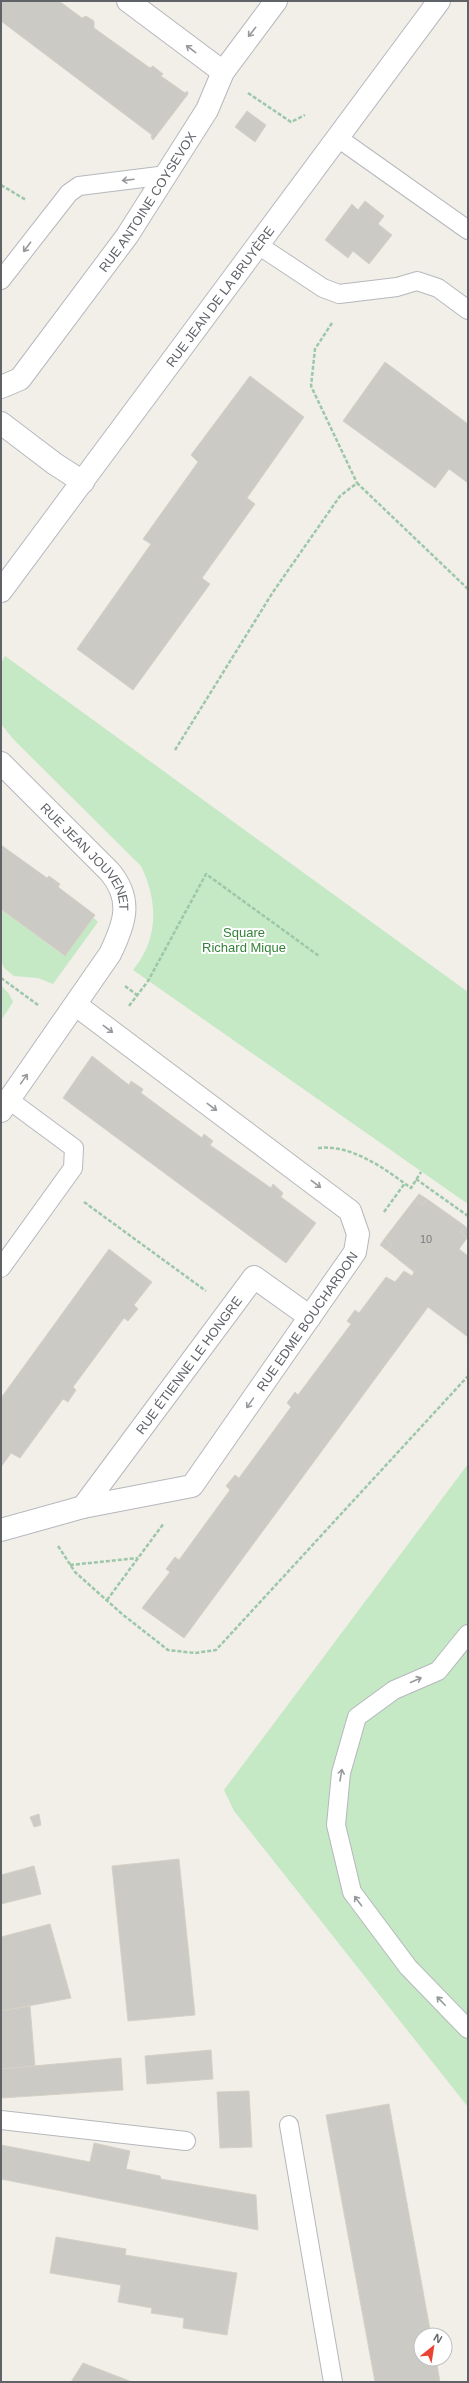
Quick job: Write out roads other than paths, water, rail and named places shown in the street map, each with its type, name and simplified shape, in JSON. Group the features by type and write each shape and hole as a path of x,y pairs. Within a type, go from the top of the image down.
{"street":[{"path":"128,1 223,72"},
{"name":"RUE ANTOINE COYSEVOX","path":"1,387 20,379 127,236 207,110 223,72 276,1"},
{"name":"RUE JEAN DE LA BRUYÈRE","path":"1,591 439,1"},
{"path":"1,423 55,464 83,482"},
{"name":"RUE JEAN JOUVENET","path":"1,763 121,886 124,904 123,926 110,954 76,1005 5,1105"},
{"name":"RUE EDME BOUCHARDON","path":"76,1005 350,1211 358,1234 355,1252 192,1486 83,1507"},
{"name":"RUE ÉTIENNE LE HONGRE","path":"83,1507 254,1277 310,1317"},
{"path":"1,1530 83,1507"}],"lane":[{"path":"338,138 366,156 468,230"},
{"path":"1,280 69,193 79,186 167,175"},
{"path":"258,245 323,288 339,294 397,287 417,281 438,288 468,310"},
{"path":"1,1268 73,1168 74,1148 5,1105"},
{"path":"468,1634 438,1671 394,1690 357,1717 341,1773 336,1825 352,1892 408,1967 468,2029"},
{"path":"1,2120 186,2141"},
{"path":"288,2125 333,2382"}],"park label":[{"name":"Square Richard Mique","path":"244,940"}]}
